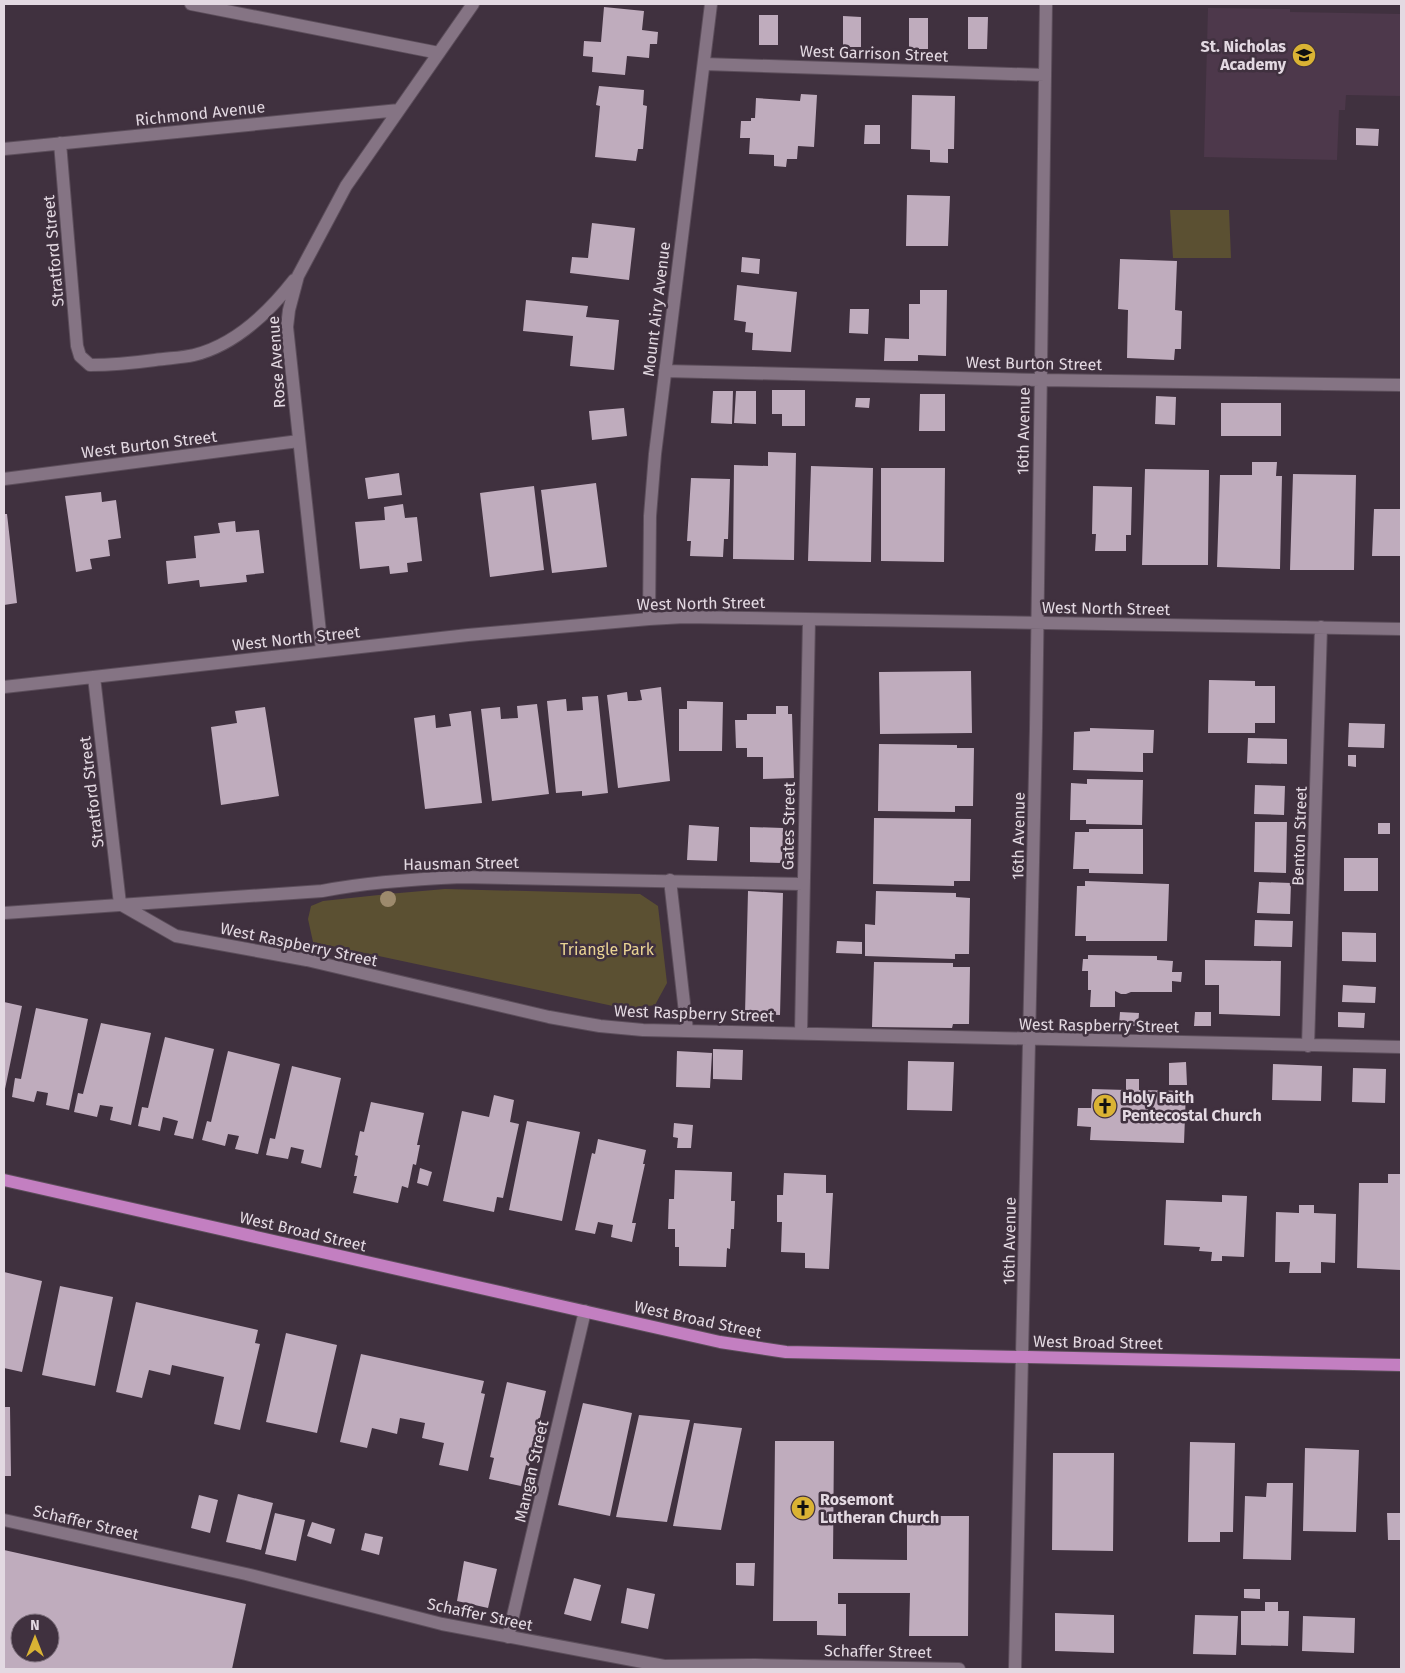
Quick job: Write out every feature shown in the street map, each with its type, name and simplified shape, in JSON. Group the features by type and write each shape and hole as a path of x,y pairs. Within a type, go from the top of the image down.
{"main road":[{"name":"West Broad Street","path":"4,1180 720,1342 786,1352 1401,1365"}],"street":[{"path":"191,4 439,53"},
{"name":"Rose Avenue","path":"322,651 287,327 289,310 298,276 346,186 473,4"},
{"name":"Mount Airy Avenue","path":"649,618 650,516 655,454 682,224 711,4"},
{"name":"16th Avenue","path":"1015,1669 1038,623 1046,4"},
{"name":"West Garrison Street","path":"704,64 1044,75"},
{"name":"Richmond Avenue","path":"4,149 398,110"},
{"name":"Stratford Street","path":"60,143 77,346 80,356 90,365 120,365 195,354 222,343 251,326 277,302 298,276"},
{"name":"West Burton Street","path":"665,371 1040,380 1401,385"},
{"name":"West Burton Street","path":"4,478 299,441"},
{"name":"West North Street","path":"4,687 468,635 649,618 684,617 1401,629"},
{"name":"Gates Street","path":"801,1034 809,620"},
{"name":"Benton Street","path":"1308,1046 1321,628"},
{"name":"Stratford Street","path":"94,677 120,904"},
{"name":"Hausman Street","path":"120,904 322,891 352,885 407,879 462,877 803,884"},
{"path":"670,880 687,1030"},
{"path":"4,913 120,904"},
{"name":"West Raspberry Street","path":"120,904 176,936 307,960 549,1017 600,1026 643,1030 1401,1047"},
{"name":"Mangan Street","path":"508,1638 585,1311"},
{"name":"Schaffer Street","path":"4,1520 246,1574 442,1624 664,1666 755,1665 959,1669"}],"shaded area":[{"name":"St. Nicholas Academy","path":"1208,8 1290,9 1290,12 1401,14 1401,96 1346,95 1345,110 1339,110 1337,160 1204,157"}],"green space":[{"path":"1170,210 1229,210 1231,258 1173,258"},
{"name":"Triangle Park","path":"445,889 640,894 658,906 667,983 655,1005 627,1009 313,942 308,919 311,906 323,901"}],"building":[{"path":"604,7 644,11 642,30 658,32 657,44 650,44 649,58 627,56 625,75 592,72 593,57 583,56 584,41 601,42"},
{"path":"759,15 778,15 778,45 759,45"},
{"path":"843,16 861,17 861,47 843,47"},
{"path":"968,17 988,17 987,49 968,49"},
{"path":"909,18 928,18 928,49 909,49"},
{"path":"599,86 644,90 643,105 647,106 643,149 638,149 636,161 595,157 600,106 596,105"},
{"path":"801,94 817,95 814,147 798,146 797,159 787,159 786,167 774,166 774,155 749,154 750,138 740,138 741,121 751,121 751,118 755,118 756,98 800,101"},
{"path":"912,95 955,96 954,149 948,149 948,163 930,162 930,150 911,149"},
{"path":"865,125 880,125 880,144 864,144"},
{"path":"1356,128 1379,129 1378,146 1356,145"},
{"path":"907,195 950,196 948,246 906,246"},
{"path":"592,223 635,228 629,280 570,273 572,257 588,258"},
{"path":"742,257 760,259 759,274 741,272"},
{"path":"1120,259 1177,261 1175,310 1182,311 1181,349 1175,349 1174,360 1127,358 1128,310 1118,309"},
{"path":"737,285 797,292 791,352 752,350 753,333 745,332 746,322 734,320"},
{"path":"920,290 947,290 946,356 918,355 918,361 884,361 885,338 909,339 909,304 920,304"},
{"path":"526,300 588,306 586,317 619,320 614,370 570,366 573,336 523,331"},
{"path":"850,309 869,309 868,334 849,333"},
{"path":"772,390 805,390 805,426 782,426 782,414 772,414"},
{"path":"713,391 733,391 732,424 711,423"},
{"path":"736,391 756,391 756,424 734,423"},
{"path":"920,394 945,394 945,431 919,431"},
{"path":"1156,396 1176,397 1175,425 1155,424"},
{"path":"856,398 870,398 869,408 855,407"},
{"path":"1221,403 1281,403 1281,436 1221,436"},
{"path":"624,408 627,436 592,440 589,411"},
{"path":"768,452 796,453 794,560 733,559 734,465 768,466"},
{"path":"1252,462 1277,462 1276,476 1282,476 1280,569 1217,567 1220,475 1252,475"},
{"path":"811,466 873,468 871,562 808,561"},
{"path":"881,468 945,468 944,562 881,561"},
{"path":"1145,469 1209,470 1208,565 1142,565"},
{"path":"399,473 402,495 368,499 365,478"},
{"path":"1293,474 1356,475 1354,570 1290,570"},
{"path":"691,478 730,479 728,539 724,539 723,557 690,556 691,541 687,541"},
{"path":"596,483 607,567 552,573 541,490"},
{"path":"534,486 544,570 490,577 480,493"},
{"path":"1093,486 1132,487 1131,535 1126,535 1126,551 1095,551 1096,534 1092,534"},
{"path":"101,492 102,502 116,500 121,538 108,540 110,556 90,559 92,569 76,572 65,496"},
{"path":"403,504 405,518 417,517 422,561 407,563 408,572 390,574 389,566 360,569 355,522 385,520 384,507"},
{"path":"1374,509 1401,509 1401,556 1372,556"},
{"path":"4,514 7,514 17,603 4,605"},
{"path":"235,521 236,532 259,530 264,573 246,575 247,582 200,587 199,580 168,584 166,561 196,558 194,536 220,533 218,523"},
{"path":"971,671 972,733 880,734 879,672"},
{"path":"1209,680 1255,681 1255,686 1275,686 1275,723 1255,723 1255,733 1208,733"},
{"path":"661,687 670,781 618,788 607,695 627,692 628,701 642,700 640,690"},
{"path":"598,696 608,793 582,796 582,791 556,793 547,701 566,699 567,711 583,710 582,697"},
{"path":"687,701 723,702 722,751 679,751 679,709 687,709"},
{"path":"537,704 549,794 492,801 481,709 500,707 501,719 518,718 517,706"},
{"path":"776,706 788,706 788,714 792,714 794,778 763,779 763,757 747,757 747,748 736,748 735,720 747,720 747,714 776,714"},
{"path":"265,707 279,796 221,805 211,727 237,723 235,711"},
{"path":"471,711 482,803 425,809 414,718 435,715 436,728 451,726 449,714"},
{"path":"1349,723 1385,724 1384,748 1348,747"},
{"path":"1090,728 1154,730 1153,753 1143,753 1143,772 1073,770 1074,732 1090,731"},
{"path":"1248,738 1287,739 1287,764 1247,763"},
{"path":"879,744 957,745 957,748 974,748 973,806 955,806 955,812 878,811"},
{"path":"1348,755 1356,755 1356,767 1348,766"},
{"path":"1087,779 1143,780 1142,825 1086,824 1086,820 1070,820 1071,783 1087,784"},
{"path":"1255,785 1285,786 1284,815 1254,814"},
{"path":"874,818 971,819 970,881 954,881 954,886 873,884"},
{"path":"1255,822 1287,822 1286,873 1254,872"},
{"path":"1378,823 1390,823 1390,834 1378,834"},
{"path":"689,825 719,827 717,861 687,860"},
{"path":"750,827 783,828 782,863 750,862"},
{"path":"1089,829 1143,829 1143,874 1089,873 1089,869 1073,869 1075,832 1089,832"},
{"path":"1344,858 1378,858 1378,891 1344,891"},
{"path":"1085,881 1169,884 1167,941 1086,941 1086,936 1075,936 1077,886 1085,886"},
{"path":"1259,882 1291,883 1290,914 1257,913"},
{"path":"748,891 783,893 780,1015 745,1014"},
{"path":"876,891 956,893 956,897 970,898 969,954 955,954 955,959 865,956 865,924 875,925"},
{"path":"1255,920 1293,921 1292,947 1254,946"},
{"path":"1342,932 1376,933 1376,962 1342,961"},
{"path":"837,941 862,942 862,954 836,953"},
{"path":"1088,955 1157,956 1157,960 1173,961 1172,972 1182,972 1181,982 1172,981 1172,992 1131,992 1121,994 1115,991 1115,1007 1090,1007 1091,990 1088,990 1088,971 1082,971 1083,959 1088,959"},
{"path":"1205,960 1281,961 1280,1016 1219,1014 1219,985 1205,985"},
{"path":"874,962 953,963 953,967 970,967 969,1024 953,1024 952,1028 872,1027"},
{"path":"1343,985 1376,987 1375,1003 1342,1002"},
{"path":"4,1002 22,1006 5,1089 4,1089"},
{"path":"36,1008 88,1019 69,1110 46,1105 48,1093 37,1091 34,1102 12,1097 15,1078 21,1079"},
{"path":"1120,1012 1139,1013 1138,1026 1119,1025"},
{"path":"1195,1012 1211,1012 1211,1026 1194,1026"},
{"path":"1338,1012 1365,1013 1364,1028 1338,1027"},
{"path":"101,1023 151,1033 131,1125 110,1120 113,1107 100,1105 97,1117 74,1112 78,1093 83,1094"},
{"path":"165,1037 214,1049 193,1139 174,1135 178,1121 163,1117 160,1131 138,1126 142,1107 148,1108"},
{"path":"713,1049 743,1050 742,1080 713,1079"},
{"path":"228,1051 280,1064 258,1154 235,1149 239,1136 228,1134 225,1146 202,1140 207,1121 211,1122"},
{"path":"677,1051 712,1053 710,1088 676,1087"},
{"path":"908,1061 954,1062 952,1111 907,1110"},
{"path":"1186,1062 1187,1085 1169,1085 1169,1063"},
{"path":"1273,1064 1322,1066 1321,1101 1272,1100"},
{"path":"292,1066 341,1078 321,1168 301,1163 304,1150 291,1147 288,1159 266,1155 270,1138 275,1139"},
{"path":"1353,1068 1386,1069 1385,1103 1352,1102"},
{"path":"1126,1079 1139,1079 1139,1090 1186,1091 1184,1143 1090,1140 1091,1127 1077,1126 1078,1108 1091,1108 1092,1089 1126,1090"},
{"path":"494,1095 514,1100 510,1122 519,1124 503,1198 497,1197 494,1212 443,1201 462,1111 489,1117"},
{"path":"371,1102 424,1113 417,1145 420,1145 416,1165 413,1164 408,1188 402,1186 398,1203 353,1193 357,1176 354,1176 358,1156 355,1155 360,1131 364,1132"},
{"path":"527,1121 580,1132 562,1221 509,1210"},
{"path":"674,1123 693,1125 691,1148 677,1148 678,1138 673,1137"},
{"path":"598,1139 646,1150 643,1164 645,1164 632,1223 636,1223 632,1242 611,1237 613,1225 598,1222 595,1234 575,1230 592,1153 595,1154"},
{"path":"420,1168 432,1172 428,1186 417,1183"},
{"path":"675,1170 732,1172 731,1201 735,1201 734,1229 731,1229 730,1249 727,1248 726,1267 679,1266 679,1247 675,1247 675,1229 668,1229 669,1199 674,1199"},
{"path":"784,1173 826,1175 826,1193 833,1193 829,1269 805,1268 805,1253 781,1252 782,1222 777,1222 777,1195 783,1195"},
{"path":"1388,1174 1401,1174 1401,1270 1357,1268 1359,1183 1388,1183"},
{"path":"1222,1195 1247,1196 1244,1257 1222,1256 1222,1261 1211,1261 1212,1252 1199,1251 1200,1247 1164,1245 1166,1200 1222,1202"},
{"path":"1299,1205 1314,1205 1314,1213 1336,1214 1335,1263 1321,1262 1321,1273 1289,1273 1290,1262 1275,1262 1276,1212 1299,1213"},
{"path":"4,1272 42,1281 22,1372 4,1368"},
{"path":"60,1286 113,1297 95,1386 42,1375"},
{"path":"136,1302 258,1330 255,1343 260,1344 240,1430 214,1424 224,1377 172,1365 170,1375 149,1370 142,1398 116,1392"},
{"path":"286,1333 337,1345 317,1433 266,1422"},
{"path":"361,1354 484,1381 481,1393 485,1394 468,1471 439,1465 444,1443 422,1438 425,1423 400,1418 397,1434 372,1428 367,1448 340,1442"},
{"path":"507,1382 546,1391 529,1466 526,1465 521,1486 489,1479 494,1458 490,1457"},
{"path":"583,1403 632,1413 610,1516 558,1505"},
{"path":"4,1407 10,1407 11,1476 4,1476"},
{"path":"639,1415 690,1420 667,1522 616,1517"},
{"path":"694,1423 742,1428 721,1530 673,1526"},
{"path":"775,1441 834,1441 833,1559 907,1560 907,1516 969,1516 968,1636 909,1636 910,1593 838,1593 838,1604 846,1604 846,1636 817,1635 817,1621 773,1621"},
{"path":"1190,1442 1235,1443 1233,1532 1220,1532 1220,1542 1188,1542"},
{"path":"1305,1448 1359,1450 1356,1532 1303,1531"},
{"path":"1053,1453 1114,1453 1113,1551 1052,1550"},
{"path":"1267,1483 1293,1483 1291,1560 1243,1559 1245,1496 1266,1497"},
{"path":"238,1494 273,1503 261,1550 226,1542"},
{"path":"199,1495 218,1500 210,1533 191,1528"},
{"path":"275,1513 305,1520 296,1561 265,1554"},
{"path":"1387,1513 1401,1513 1401,1540 1388,1540"},
{"path":"312,1522 335,1529 331,1544 307,1536"},
{"path":"365,1533 383,1537 379,1555 361,1550"},
{"path":"4,1550 246,1604 232,1669 4,1669"},
{"path":"464,1561 497,1569 488,1608 457,1601"},
{"path":"736,1563 755,1563 754,1586 736,1585"},
{"path":"574,1578 601,1585 591,1621 564,1614"},
{"path":"627,1588 655,1594 648,1629 621,1623"},
{"path":"1244,1589 1260,1589 1260,1599 1244,1598"},
{"path":"1265,1602 1278,1602 1278,1611 1289,1611 1288,1646 1241,1645 1241,1611 1265,1611"},
{"path":"1055,1613 1114,1615 1114,1653 1055,1651"},
{"path":"1195,1615 1238,1616 1236,1655 1193,1654"},
{"path":"1303,1616 1355,1618 1354,1653 1302,1651"}],"place":[{"name":"St. Nicholas Academy","path":"1304,55"},
{"name":"Holy Faith Pentecostal Church","path":"1105,1106"},
{"name":"Rosemont Lutheran Church","path":"803,1508"}]}
